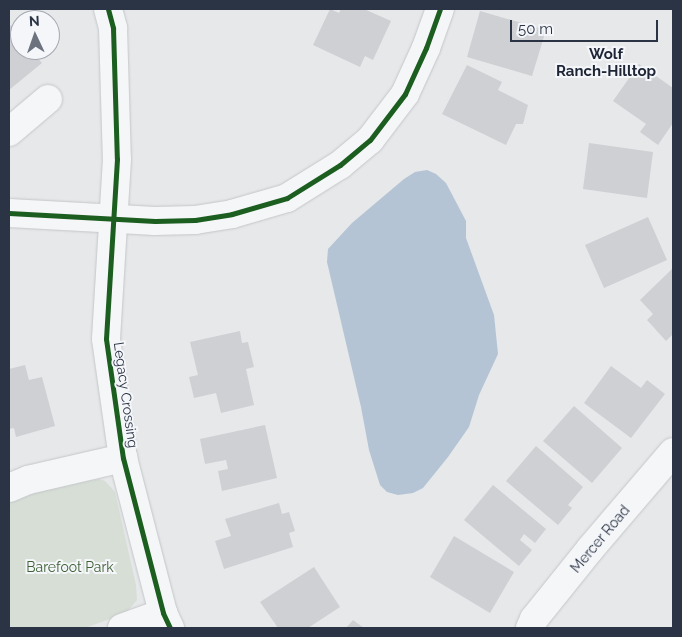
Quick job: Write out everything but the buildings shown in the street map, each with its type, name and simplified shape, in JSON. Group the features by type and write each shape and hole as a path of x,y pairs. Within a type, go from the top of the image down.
{"street":[{"name":"Legacy Crossing","path":"108,9 113,28 117,159 106,338 123,458 166,621"},
{"path":"9,213 195,220 232,214 287,198 340,165 370,140 405,94 426,48 440,9"},
{"path":"9,132 48,99"},
{"name":"Mercer Road","path":"530,628 534,619 585,555 673,452"},
{"path":"9,488 28,480 123,458"},
{"path":"122,628 166,621"}],"green space":[{"name":"Barefoot Park","path":"99,479 105,481 115,492 136,585 137,600 126,613 85,628 9,628 9,502 35,492"}],"water":[{"path":"427,170 436,174 446,183 466,221 466,238 494,315 498,354 479,395 469,427 448,457 423,488 413,493 398,495 387,492 380,485 369,450 361,407 327,262 328,249 352,223 404,179 415,172"}],"cycle path":[{"path":"108,9 113,28 117,159 106,339 123,458 163,613 170,628"},
{"path":"9,213 155,221 195,220 232,214 287,198 340,165 370,140 405,94 426,48 440,9"}],"district":[{"name":"Wolf Ranch-Hilltop","path":"606,62"}]}
